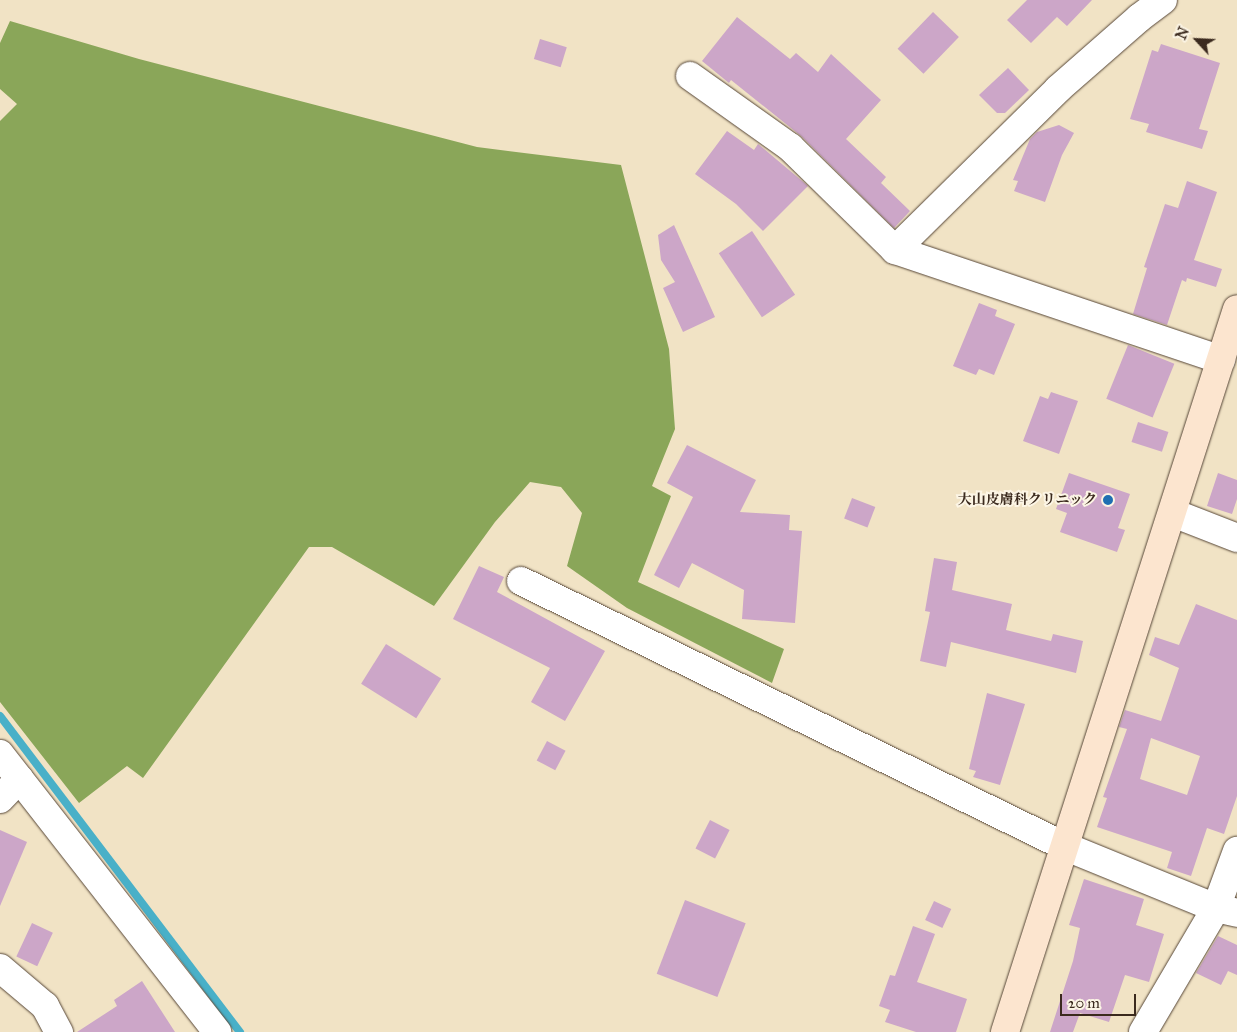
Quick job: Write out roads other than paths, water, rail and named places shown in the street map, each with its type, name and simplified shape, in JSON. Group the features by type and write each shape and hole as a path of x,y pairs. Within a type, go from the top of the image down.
{"street":[{"path":"895,250 1058,89 1138,18 1163,0"},
{"path":"690,76 790,147 895,250 1221,360"},
{"path":"1005,1032 1237,309"},
{"path":"1173,513 1237,538"},
{"path":"521,581 1064,846 1226,910"},
{"path":"0,754 217,1032"},
{"path":"0,799 20,779"},
{"path":"1143,1032 1226,910 1237,851"},
{"path":"0,968 45,1006 59,1032"}],"waterway":[{"path":"0,716 240,1032"}],"place":[{"name":"大山皮膚科クリニック","path":"1108,500"}]}
